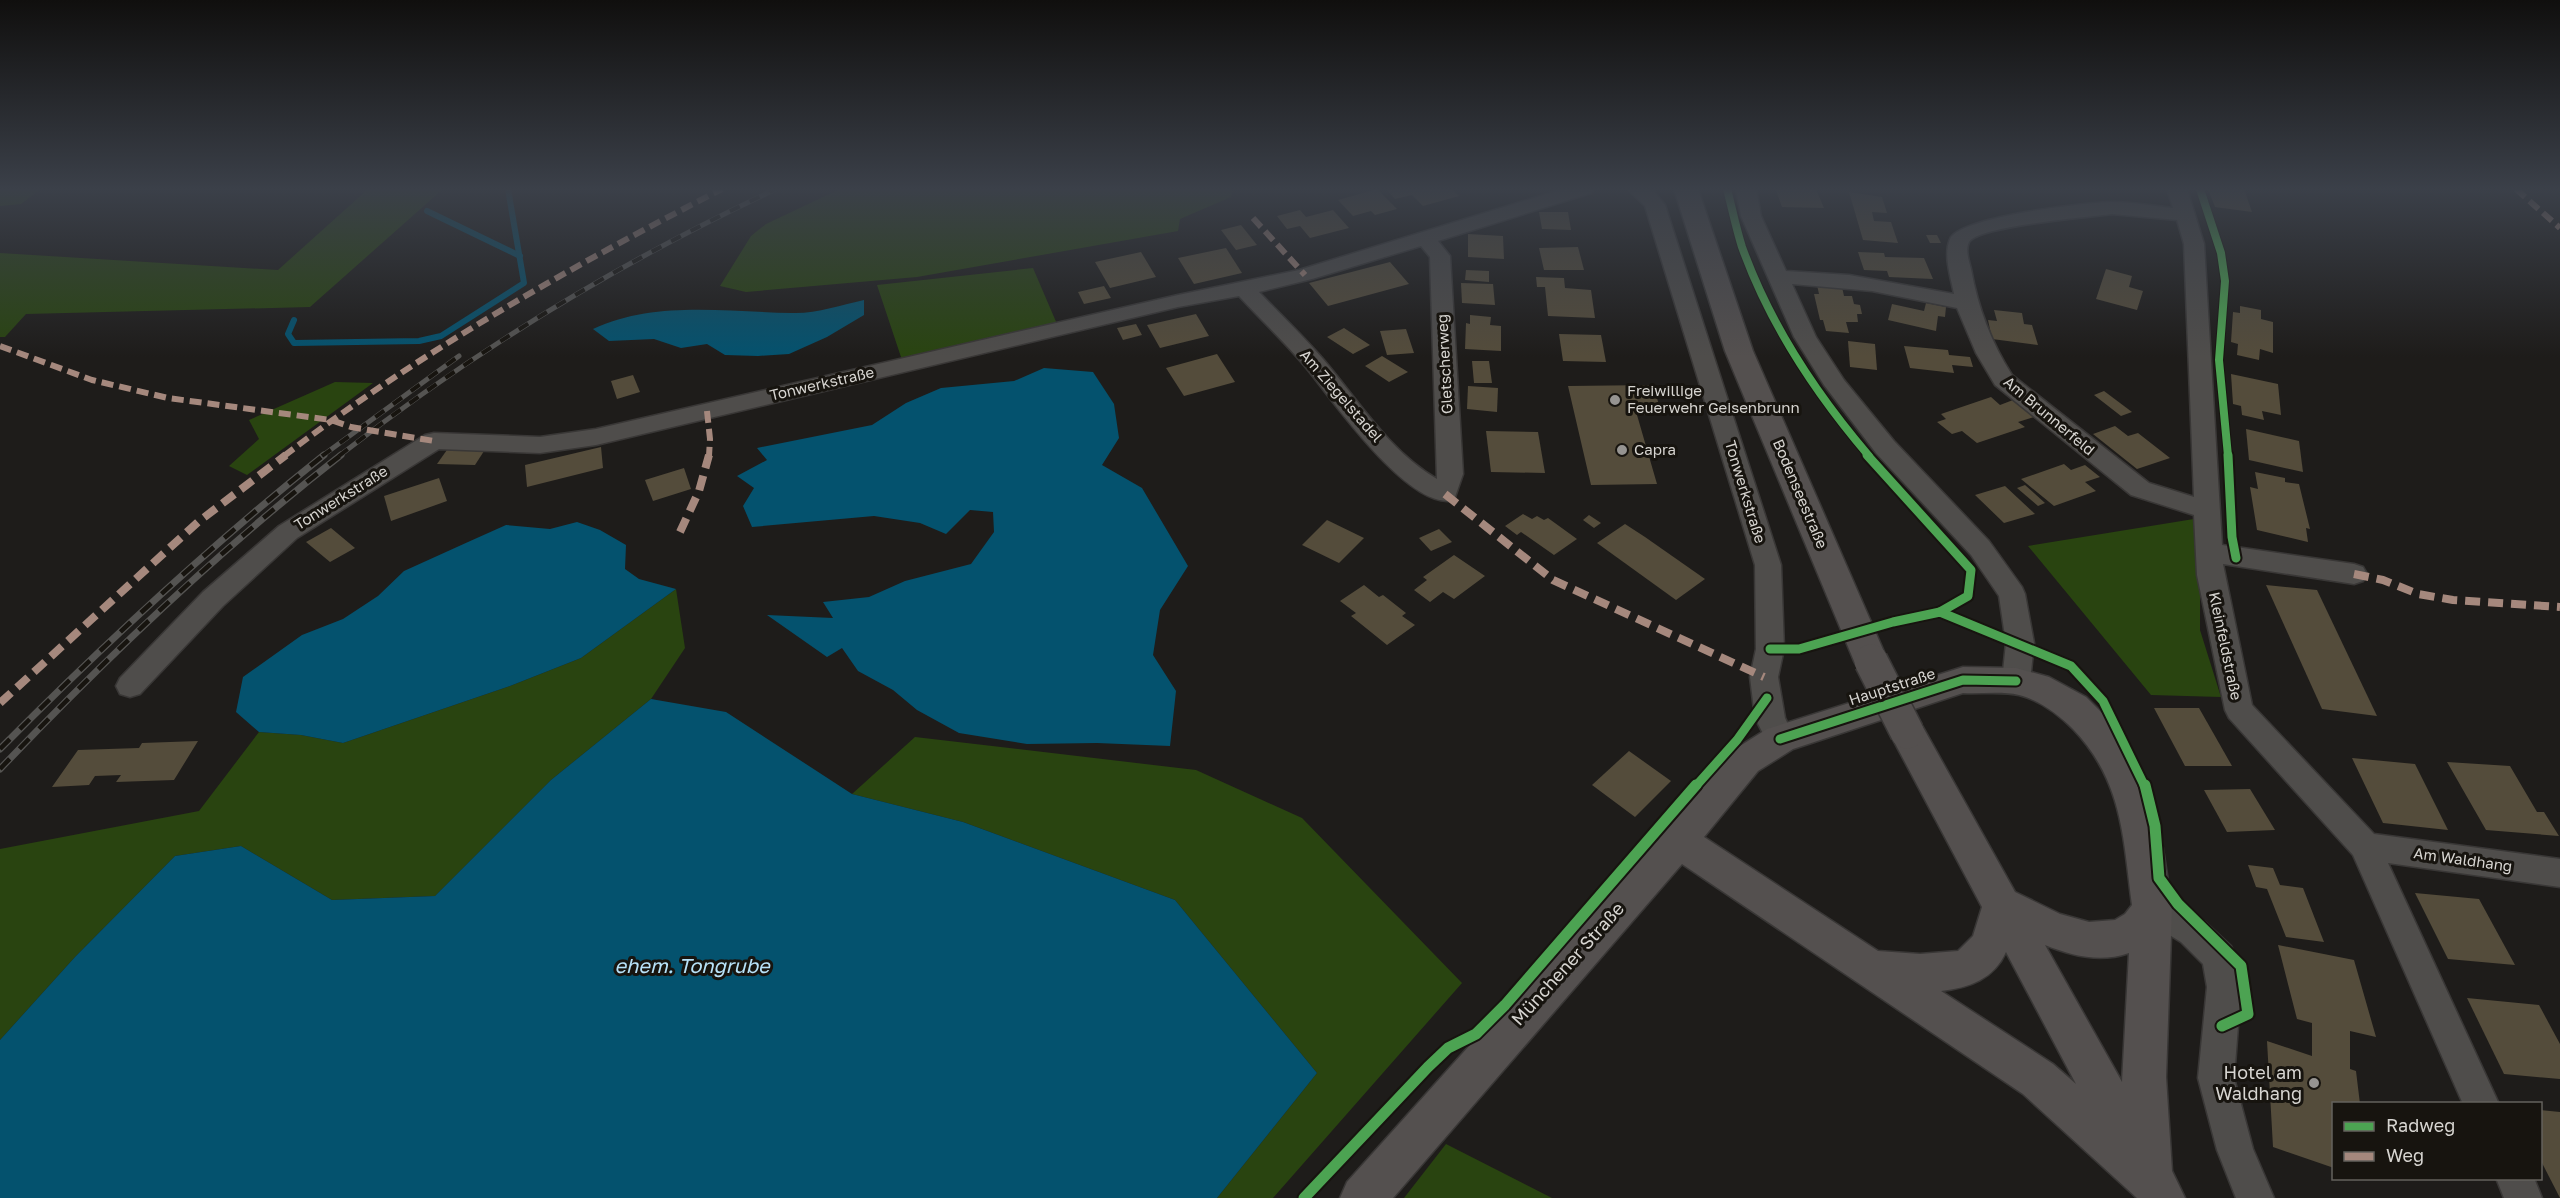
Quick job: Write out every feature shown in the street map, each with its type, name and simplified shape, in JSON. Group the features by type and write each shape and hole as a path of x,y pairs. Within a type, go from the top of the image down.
{"main road":[{"name":"Bodenseestraße","path":"1704,245 1739,351 1871,661 1907,732 2156,1188"},
{"name":"Hauptstraße","path":"1780,739 1963,681 2016,681 2037,687 2073,707 2099,733 2122,767 2138,811 2152,907 2144,1077 2156,1188"},
{"name":"Münchener Straße","path":"1363,1198 1678,841 1745,761 1780,739"},
{"path":"1678,841 1875,969 2038,1079 2156,1188"},
{"path":"1875,969 1934,975 1966,966 1984,955 2003,905 2046,928 2085,940 2118,938 2139,927 2152,907"}],"street":[{"name":"Tonwerkstraße","path":"130,686 213,599 288,532 434,441 540,446 596,437 1166,303 1305,275 1406,245"},
{"name":"Gletscherweg","path":"1431,245 1440,256 1451,474 1445,494"},
{"name":"Tonwerkstraße","path":"1668,245 1768,565 1770,649 1764,677 1770,718 1780,739"},
{"path":"1764,245 1805,337 1836,385 1885,447 1980,548 2012,594 2020,644 2016,681"},
{"name":"Am Brunnerfeld","path":"1959,245 1957,251 1966,303 1987,353 2003,380 2067,434 2140,489 2176,502 2207,508"},
{"name":"Kleinfeldstraße","path":"2194,245 2210,575 2239,710 2366,846 2480,1102"},
{"path":"1778,277 1808,276 1887,286 1966,303"},
{"name":"Am Ziegelstadel","path":"1244,289 1315,364 1362,425 1414,477 1445,494"},
{"path":"2210,553 2354,574"},
{"name":"Am Waldhang","path":"2366,846 2560,873"},
{"path":"2152,907 2193,932 2219,957 2224,987 2216,1078 2235,1150 2255,1198"},
{"path":"2515,1180 2523,1198"}],"green space":[{"path":"306,245 380,245 310,307 26,314 5,337 0,337 0,253 278,270"},
{"path":"745,245 1099,245 917,277 746,292 720,286"},
{"path":"1033,268 1057,324 902,360 877,285"},
{"path":"335,382 373,383 247,475 229,466 259,439 249,420"},
{"path":"2200,518 2200,630 2221,697 2151,695 2028,546"},
{"path":"676,589 685,648 651,699 551,780 435,896 332,900 241,846 175,856 75,957 0,1040 0,849 199,811 259,732 301,735 343,743 510,686 581,658"},
{"path":"915,737 1196,770 1302,818 1462,983 1273,1198 1217,1198 1317,1073 1175,900 963,822 852,794"},
{"path":"1446,1144 1552,1198 1404,1198"}],"water":[{"path":"864,300 864,315 827,337 789,354 725,355 707,344 681,348 654,339 609,341 593,329 641,314 666,311 801,313"},
{"path":"1044,368 1093,372 1114,404 1119,438 1102,465 1142,488 1188,566 1160,610 1153,655 1176,691 1170,746 1097,743 1027,744 959,733 917,710 893,690 858,671 842,648 827,657 767,615 833,618 823,602 869,597 905,581 971,564 994,532 993,512 970,510 946,534 920,523 874,516 752,527 743,506 754,488 737,476 767,460 757,448 872,425 906,403 941,388 1014,381"},
{"path":"577,522 600,530 626,545 625,569 639,579 676,589 581,658 510,686 343,743 301,735 259,732 236,712 243,677 302,635 343,619 378,596 404,571 506,525 550,529"},
{"name":"ehem. Tongrube","path":"651,699 726,712 852,794 963,822 1175,900 1317,1073 1217,1198 0,1198 0,1040 75,957 175,856 241,846 332,900 435,896 551,780"}],"building":[{"path":"1232,245 1257,245 1236,250"},
{"path":"1468,245 1503,245 1504,259 1468,257"},
{"path":"1578,247 1584,270 1544,270 1539,248"},
{"path":"1226,248 1242,273 1194,284 1178,258"},
{"path":"1141,252 1156,277 1110,288 1095,262"},
{"path":"1858,252 1884,253 1885,257 1924,258 1933,279 1889,277 1887,271 1864,270"},
{"path":"1390,262 1409,284 1328,306 1309,283"},
{"path":"2106,269 2132,276 2129,287 2143,291 2137,310 2096,299"},
{"path":"1466,270 1489,271 1489,282 1465,280"},
{"path":"1536,277 1564,278 1565,288 1591,290 1595,318 1548,316 1545,287 1537,287"},
{"path":"1461,283 1493,284 1495,305 1462,303"},
{"path":"1817,285 1842,287 1844,296 1852,296 1854,304 1860,305 1862,314 1857,314 1858,322 1846,322 1849,333 1826,331 1823,320 1820,320 1814,294 1819,294"},
{"path":"1104,286 1111,298 1084,304 1078,292"},
{"path":"1926,303 1946,307 1945,317 1938,316 1936,331 1888,320 1892,304 1924,311"},
{"path":"2240,306 2261,310 2261,319 2273,322 2273,353 2260,349 2259,360 2237,355 2238,344 2231,342 2233,312 2240,313"},
{"path":"1994,310 2022,313 2024,324 2032,325 2038,345 1992,339 1988,320 1997,321"},
{"path":"1196,314 1209,336 1160,348 1147,325"},
{"path":"1470,315 1491,317 1490,325 1501,326 1501,351 1465,349 1466,323 1470,324"},
{"path":"1136,324 1142,335 1123,340 1117,328"},
{"path":"1344,328 1370,345 1353,354 1327,337"},
{"path":"1406,329 1414,353 1387,355 1380,331"},
{"path":"1559,334 1601,335 1606,362 1563,361"},
{"path":"1848,341 1875,344 1877,370 1850,367"},
{"path":"1904,346 1948,350 1949,355 1970,357 1973,367 1952,365 1954,373 1910,368"},
{"path":"1217,354 1235,382 1184,396 1166,368"},
{"path":"1382,356 1408,372 1389,382 1365,366"},
{"path":"1472,361 1489,361 1492,383 1474,383"},
{"path":"2231,374 2278,384 2281,415 2262,411 2264,420 2242,415 2241,406 2233,404"},
{"path":"633,375 640,392 617,399 611,381"},
{"path":"1653,385 1662,415 1637,415 1657,484 1591,485 1568,386"},
{"path":"1468,386 1498,388 1497,412 1467,409"},
{"path":"2104,391 2132,412 2121,416 2094,395"},
{"path":"1991,397 2000,405 2013,400 2034,417 2018,422 2025,427 1977,443 1962,431 1952,434 1937,422 1946,419 1941,414"},
{"path":"2115,426 2128,436 2138,433 2170,458 2137,469 2093,434"},
{"path":"2246,429 2299,441 2303,472 2249,460"},
{"path":"1486,431 1538,432 1545,473 1491,472"},
{"path":"449,447 486,448 475,465 437,464"},
{"path":"601,447 603,468 527,487 525,465"},
{"path":"2064,464 2071,470 2085,465 2100,477 2085,482 2096,491 2054,506 2021,479"},
{"path":"684,468 691,489 653,501 645,480"},
{"path":"2255,472 2285,478 2285,482 2299,484 2310,529 2306,528 2308,542 2257,530 2250,487 2258,489"},
{"path":"439,478 447,501 391,521 384,496"},
{"path":"2025,485 2045,503 2038,506 2017,488"},
{"path":"2005,486 2035,514 2004,523 1975,495"},
{"path":"1523,514 1532,519 1537,516 1544,520 1548,518 1577,539 1554,555 1521,532 1517,535 1505,526"},
{"path":"1589,515 1601,523 1594,528 1583,520"},
{"path":"1327,520 1364,538 1339,563 1302,545"},
{"path":"1625,524 1705,579 1676,600 1597,543"},
{"path":"331,528 355,548 330,562 306,542"},
{"path":"1439,529 1452,542 1431,551 1419,538"},
{"path":"1454,555 1485,576 1454,599 1443,592 1430,602 1414,590 1427,580 1423,577"},
{"path":"1364,585 1379,597 1383,595 1406,613 1402,616 1415,625 1387,645 1351,616 1356,613 1340,601"},
{"path":"2266,585 2317,590 2377,716 2322,709"},
{"path":"2154,708 2199,708 2232,766 2185,766"},
{"path":"198,741 174,780 116,782 121,775 95,776 89,785 52,787 78,750 139,748 142,743"},
{"path":"1629,751 1671,781 1635,817 1592,785"},
{"path":"2352,758 2415,764 2448,830 2383,823"},
{"path":"2447,762 2510,766 2537,812 2544,812 2559,836 2486,830"},
{"path":"2250,789 2275,830 2227,832 2204,790"},
{"path":"2248,865 2273,868 2280,885 2303,888 2324,942 2286,937 2267,889 2256,887"},
{"path":"2415,893 2479,899 2515,965 2448,959"},
{"path":"2278,945 2354,960 2376,1037 2350,1031 2350,1069 2356,1071 2360,1102 2332,1102 2332,1167 2273,1147 2267,1041 2312,1056 2312,1023 2297,1019"},
{"path":"2467,998 2539,1005 2560,1044 2560,1079 2504,1074"},
{"path":"2542,1110 2560,1112 2560,1198 2542,1163"}],"waterway":[{"path":"497,245 519,256"},
{"path":"518,245 519,256"},
{"path":"294,320 288,334 294,343 419,341 441,336 524,283 519,256"}],"railway":[{"path":"339,456 390,417 496,344 550,310 665,245"},
{"path":"322,456 459,356"},
{"path":"0,749 158,597 324,455"},
{"path":"0,769 81,686 165,606 251,528 341,455"}],"marked path":[{"path":"0,703 198,522 331,420 483,321 613,245"},
{"path":"1278,245 1305,275"},
{"path":"0,346 92,380 168,398 331,420 351,427 434,441"},
{"path":"680,532 706,470 710,448 707,411"},
{"path":"1445,494 1553,580 1764,677"},
{"path":"2354,574 2383,580 2418,594 2453,600 2560,607"}],"cycle path":[{"path":"1742,245 1763,299 1790,349 1821,396 1893,485 1971,570 1968,596 1940,612"},
{"path":"2218,245 2225,281 2219,360 2230,473 2232,537 2236,558"},
{"path":"1770,649 1799,649 1893,622 1940,612 2071,666 2103,701 2144,782 2155,826 2159,878 2178,904 2241,966 2248,1014 2222,1026"},
{"path":"1780,739 1963,680 2016,681"},
{"path":"1304,1198 1428,1067 1448,1048 1476,1034 1505,1005 1737,740 1767,698"}],"place":[{"name":"Freiwillige Feuerwehr Geisenbrunn","path":"1615,400"},
{"name":"Capra","path":"1622,450"},
{"name":"Hotel am Waldhang","path":"2314,1083"}]}
